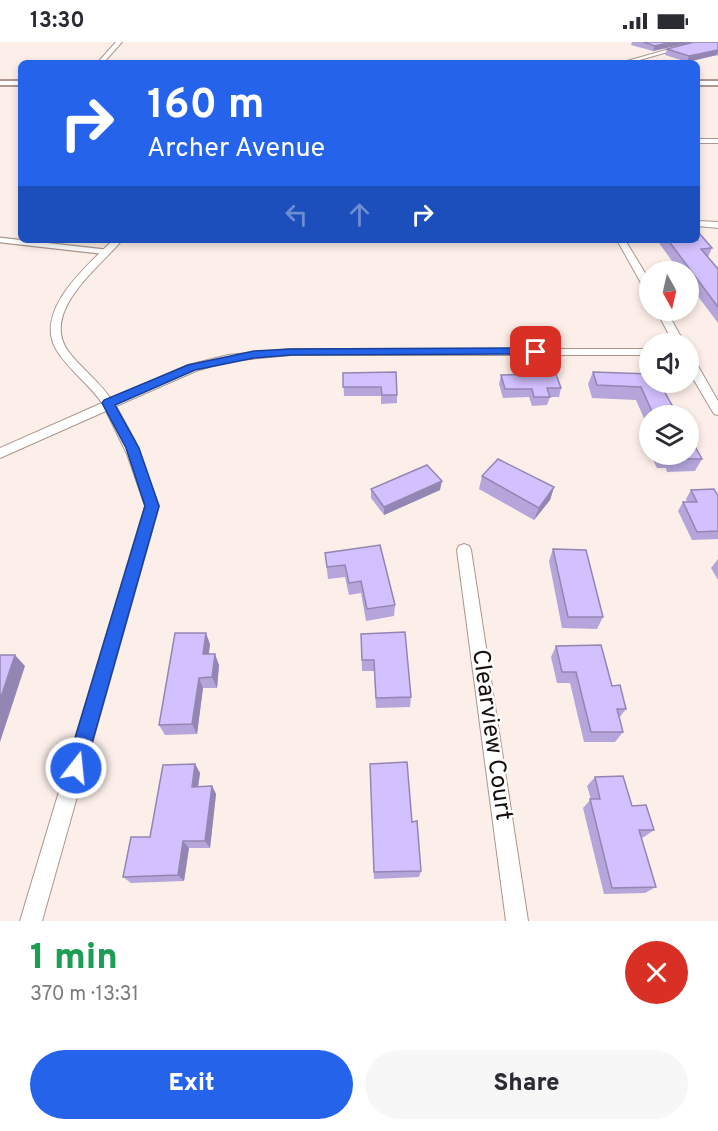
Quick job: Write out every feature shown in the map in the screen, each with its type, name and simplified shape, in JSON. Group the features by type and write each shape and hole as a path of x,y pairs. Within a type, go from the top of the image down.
{"street":[{"path":"103,60 119,42"},
{"path":"634,60 700,42"},
{"path":"0,83 18,83"},
{"path":"700,83 718,83"},
{"path":"700,141 718,141"},
{"path":"700,224 718,225"},
{"path":"32,921 152,506 132,448 108,403 60,348 56,330 58,311 66,296 115,243"},
{"path":"623,243 639,271"},
{"path":"0,453 108,403 192,368 254,354 291,352 639,352"},
{"path":"699,378 717,408"},
{"name":"Clearview Court","path":"464,550 517,921"}],"lane":[{"path":"0,240 18,242"},
{"path":"27,243 107,252"}],"building":[{"path":"643,42 671,42 655,46"},
{"path":"694,42 718,42 718,50 689,56 667,49"},
{"path":"700,234 712,248 701,249 718,269 718,307 699,282 699,261 684,261 670,243 700,243"},
{"path":"396,372 397,395 382,395 381,387 343,387 343,373"},
{"path":"593,372 639,374 639,387 597,385"},
{"path":"556,374 561,388 547,388 550,397 534,397 532,389 505,389 501,375"},
{"path":"644,393 665,393 672,405 649,405"},
{"path":"498,459 554,487 539,508 482,476"},
{"path":"427,465 442,481 384,507 371,489"},
{"path":"714,489 718,496 718,531 697,532 683,502 697,502 691,490"},
{"path":"380,545 395,605 367,609 361,581 349,583 345,565 327,567 325,553"},
{"path":"553,549 586,550 603,617 568,617"},
{"path":"405,632 411,697 376,698 374,660 362,660 361,634"},
{"path":"175,633 206,633 203,654 215,654 212,677 199,678 192,724 159,725"},
{"path":"601,645 612,686 620,685 626,709 617,709 623,732 591,732 576,672 562,672 556,646"},
{"path":"0,655 15,655 0,700"},
{"path":"407,762 412,822 417,821 421,871 374,872 370,764"},
{"path":"195,764 192,787 212,786 205,841 183,841 178,875 123,877 131,837 150,837 163,765"},
{"path":"623,776 632,806 646,805 654,830 639,830 656,887 612,888 590,799 600,799 595,777"}],"route":[{"path":"76,768 152,506 132,448 108,403 192,368 228,358 254,354 536,352"}]}
